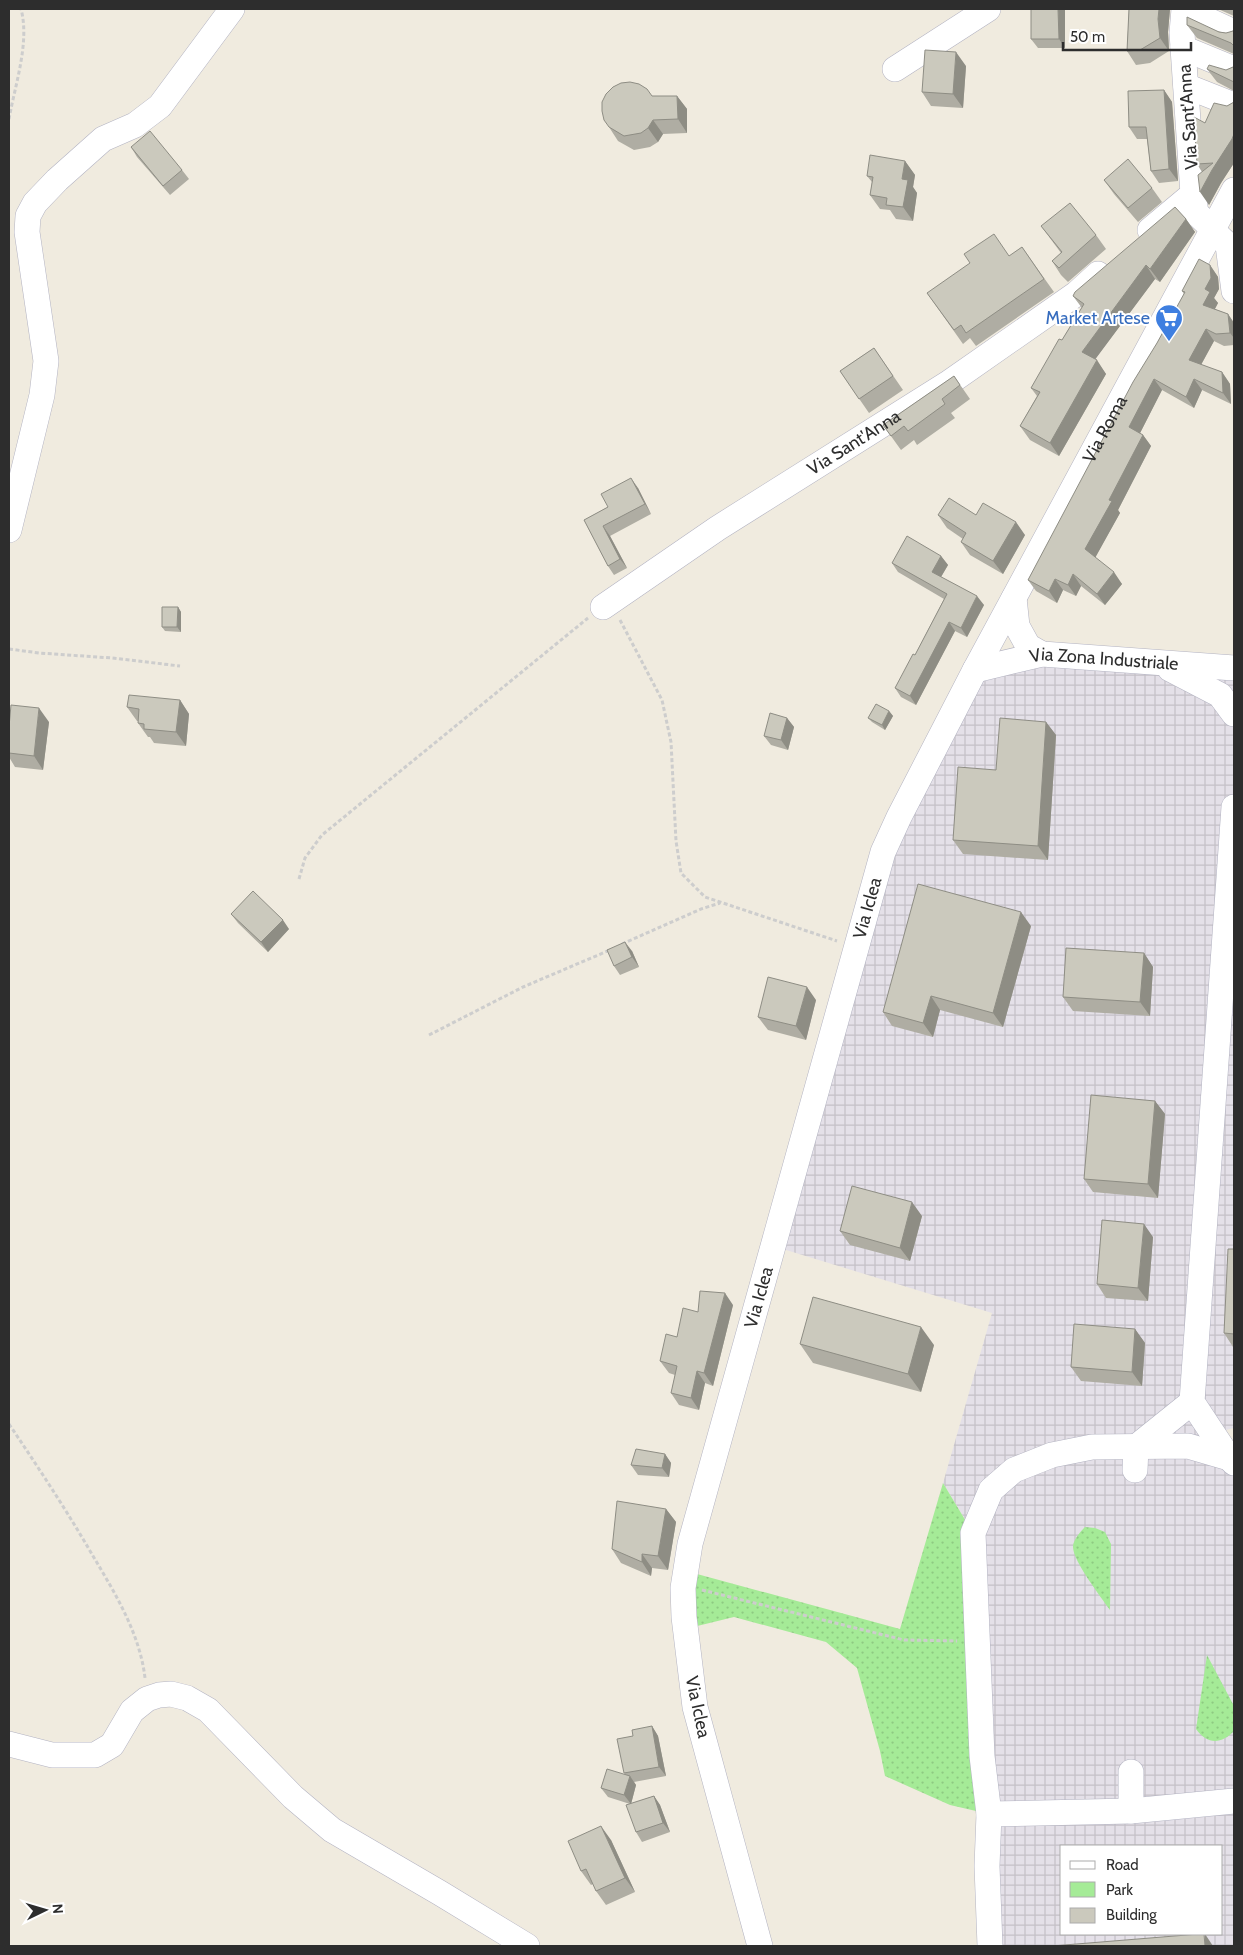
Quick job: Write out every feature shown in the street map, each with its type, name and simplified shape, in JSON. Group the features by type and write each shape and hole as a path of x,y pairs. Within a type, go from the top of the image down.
{"street":[{"path":"9,530 42,395 46,361 27,232 28,216 35,202 51,185 103,139 135,124 160,106 232,9"},
{"path":"895,69 988,9"},
{"path":"1184,9 1234,32"},
{"name":"Via Sant'Anna","path":"1184,9 1183,48 1196,213 1228,245 1234,291"},
{"path":"1183,48 1234,69"},
{"path":"1186,86 1234,106"},
{"name":"Via Roma","path":"976,670 1004,632 1014,598 1234,190"},
{"name":"Via Sant'Anna","path":"607,604 718,528 950,382 1076,294 1193,194"},
{"path":"1016,660 999,648 1004,632 1042,654"},
{"name":"Via Zona Industriale","path":"976,670 1042,654 1234,668"},
{"path":"1156,662 1220,694 1234,714"},
{"name":"Via Iclea","path":"760,1946 695,1707 684,1628 683,1588 690,1544 883,852 899,817 976,670"},
{"path":"1232,1460 1192,1402 1234,807"},
{"path":"1136,1459 1192,1402"},
{"path":"990,1946 987,1866 989,1814 982,1756 973,1532 991,1490 1014,1470 1052,1454 1092,1448 1136,1459 1188,1446 1232,1460"},
{"path":"9,1744 52,1755 94,1755 112,1745 132,1710 147,1699 171,1694 187,1698 208,1710 293,1797 332,1830 527,1946"},
{"path":"1131,1772 1131,1811"},
{"path":"989,1814 1131,1811 1234,1801"}],"path":[{"path":"9,119 24,42 24,22 21,9"},
{"path":"299,879 305,858 322,835 607,604 662,700 671,742 676,841 681,873 705,897 857,948"},
{"path":"9,649 180,666"},
{"path":"429,1035 523,987 721,902"},
{"path":"9,1424 51,1486 113,1590 133,1632 144,1674 147,1699"},
{"path":"683,1588 731,1596 904,1640 977,1642"}],"shaded area":[{"path":"1042,654 1234,668 1234,1428 1226,1430 1234,1463 1234,1946 990,1946 973,1533 943,1483 992,1313 773,1246 883,852 975,670"}],"green space":[{"path":"943,1483 973,1533 989,1814 950,1805 885,1776 857,1668 826,1642 734,1617 685,1629 686,1571 900,1629"},
{"path":"1085,1527 1105,1532 1111,1544 1110,1610 1088,1579 1074,1553 1074,1542"},
{"path":"1207,1655 1234,1706 1234,1731 1225,1738 1215,1741 1205,1738 1196,1729"}],"building":[{"path":"1031,9 1058,9 1059,39 1031,39"},
{"path":"1129,9 1159,9 1160,38 1140,50 1127,51"},
{"path":"1187,17 1219,32 1226,33 1234,29 1234,46 1231,43 1187,25"},
{"path":"925,50 956,52 953,94 922,92"},
{"path":"1209,65 1226,70 1234,66 1234,82 1207,69"},
{"path":"621,83 639,84 647,89 652,96 677,96 678,119 653,120 648,128 641,133 624,136 609,127 604,120 602,102 606,94 613,87"},
{"path":"1164,90 1169,169 1151,171 1146,127 1129,127 1128,91"},
{"path":"1234,102 1234,134 1200,192 1198,175 1213,163 1197,164 1194,117 1205,123 1214,103 1227,106"},
{"path":"150,131 182,170 163,186 131,147"},
{"path":"870,155 905,161 902,179 908,180 903,207 886,205 887,198 870,195 873,177 867,176"},
{"path":"1128,159 1152,188 1128,208 1104,180"},
{"path":"1070,203 1096,235 1059,268 1052,261 1062,252 1041,226"},
{"path":"1175,207 1186,219 1150,269 1146,265 1082,352 1097,360 1050,443 1020,426 1040,392 1031,388 1059,339 1062,340 1084,304 1073,296 1075,292"},
{"path":"994,234 1009,256 1022,247 1044,279 966,333 961,325 954,330 927,293 970,263 964,254"},
{"path":"1199,259 1210,265 1211,278 1205,289 1210,292 1203,305 1228,314 1230,333 1216,334 1206,329 1189,360 1222,372 1223,393 1194,379 1186,397 1154,379 1129,427 1143,435 1109,500 1112,501 1085,549 1114,572 1097,594 1073,574 1068,585 1055,579 1049,591 1028,580 1133,382 1185,292 1182,291"},
{"path":"874,348 893,376 859,399 840,371"},
{"path":"954,376 960,385 942,399 945,404 908,431 904,426 891,436 883,425"},
{"path":"631,478 645,504 603,526 620,559 608,566 584,520 608,507 601,494"},
{"path":"949,498 976,515 983,503 1016,522 993,561 961,542 966,533 938,515"},
{"path":"907,536 941,556 932,572 977,596 961,628 949,622 910,696 895,688 913,654 915,655 947,594 892,563"},
{"path":"162,607 178,607 177,627 162,627"},
{"path":"129,695 180,700 176,732 144,729 144,724 138,723 139,709 127,707"},
{"path":"876,704 889,711 882,725 868,718"},
{"path":"11,705 39,708 34,756 9,753"},
{"path":"770,713 787,718 781,740 764,736"},
{"path":"1000,718 1046,722 1038,846 953,840 958,767 996,770"},
{"path":"918,884 1021,912 993,1013 931,996 923,1023 883,1012"},
{"path":"253,891 283,920 261,942 231,914"},
{"path":"625,942 632,957 614,966 607,950"},
{"path":"1066,948 1144,953 1140,1002 1063,997"},
{"path":"768,977 807,987 796,1026 758,1017"},
{"path":"1091,1095 1155,1101 1148,1184 1084,1179"},
{"path":"852,1186 912,1202 900,1248 840,1231"},
{"path":"1102,1220 1144,1224 1138,1288 1097,1284"},
{"path":"1228,1249 1234,1249 1234,1334 1224,1333"},
{"path":"700,1291 725,1293 704,1373 697,1371 691,1398 671,1393 677,1366 660,1361 666,1334 677,1337 683,1308 698,1312"},
{"path":"813,1297 921,1327 908,1374 800,1344"},
{"path":"1074,1324 1135,1329 1132,1372 1071,1367"},
{"path":"636,1449 665,1454 662,1468 631,1465"},
{"path":"617,1501 666,1509 658,1556 642,1554 642,1562 612,1549"},
{"path":"652,1726 659,1767 624,1773 617,1739 633,1736 632,1730"},
{"path":"607,1769 630,1776 624,1795 601,1788"},
{"path":"654,1796 663,1823 636,1832 626,1805"},
{"path":"601,1826 625,1878 596,1891 586,1869 581,1871 568,1841"},
{"path":"1204,1935 1205,1946 1052,1946"}],"place":[{"name":"Market Artese","path":"1169,342"}]}
